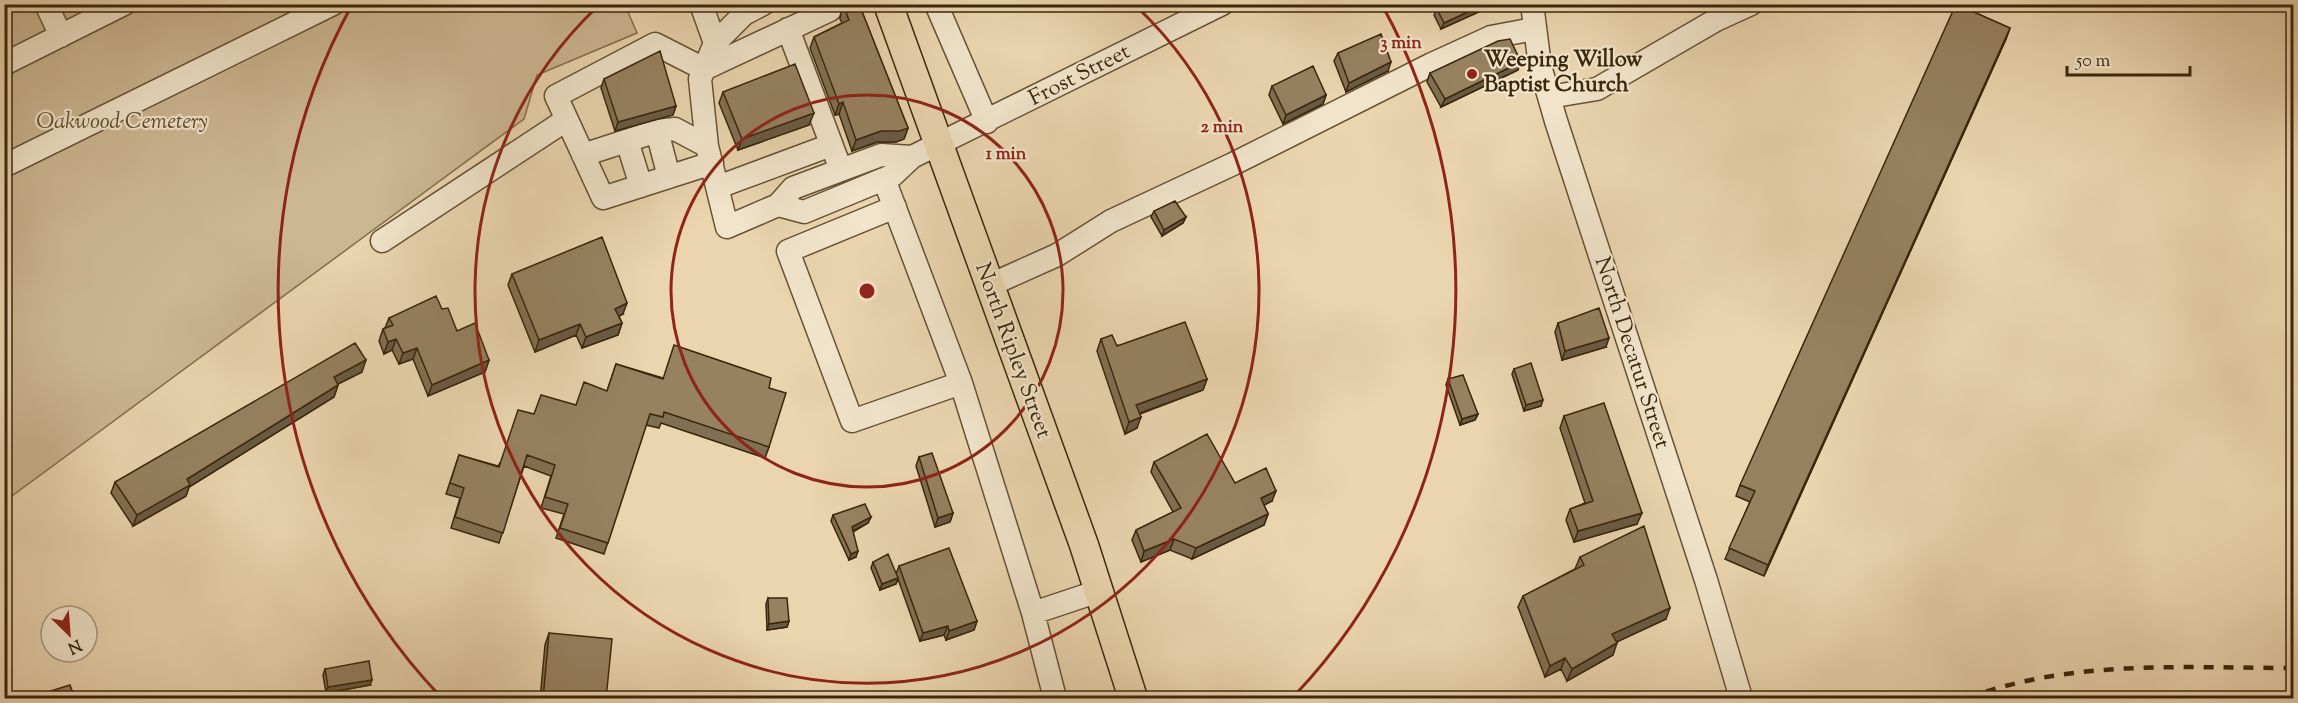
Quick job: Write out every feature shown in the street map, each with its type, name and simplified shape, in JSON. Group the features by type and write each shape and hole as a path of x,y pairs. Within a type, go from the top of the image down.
{"main road":[{"name":"North Ripley Street","path":"888,4 925,151 988,286 1099,591 1133,699"}],"street":[{"path":"46,4 61,36"},
{"path":"4,64 124,4"},
{"path":"4,166 333,4"},
{"path":"701,4 715,43"},
{"path":"763,4 744,14 715,43 700,79 710,155 726,227 778,205 793,188 881,155 925,151"},
{"path":"936,4 987,122"},
{"name":"Frost Street","path":"925,151 1222,4"},
{"name":"North Decatur Street","path":"1532,4 1534,29 1569,164 1706,580 1741,699"},
{"path":"1550,97 1597,89 1716,20 1751,4"},
{"path":"704,69 830,10"},
{"path":"788,29 841,170"},
{"path":"988,286 1057,255 1111,221 1233,164 1432,63 1491,37 1534,29"},
{"path":"704,69 655,44 556,96 603,198 669,177 710,155"},
{"path":"382,241 566,120"},
{"path":"583,155 657,131 675,129 710,155"},
{"path":"657,131 669,177"},
{"path":"627,141 641,186"},
{"path":"718,187 831,145"},
{"path":"778,205 804,212 893,175 925,151"},
{"path":"884,179 961,383 1033,613 1055,699"},
{"path":"895,207 788,251 852,421 961,383"},
{"path":"1033,613 1099,591"}],"green space":[{"name":"Oakwood Cemetery","path":"5,5 625,5 637,33 537,75 524,119 5,501"}],"building":[{"path":"845,4 859,4 908,128 900,131 881,131 856,140 843,102 839,104 814,37 849,20"},
{"path":"1447,4 1485,4 1444,23 1437,9"},
{"path":"1956,4 2010,28 1768,565 1729,548 1755,491 1740,485"},
{"path":"1381,34 1391,62 1349,83 1338,53"},
{"name":"Weeping Willow Baptist Church","path":"1510,39 1521,62 1445,99 1430,73 1498,41"},
{"path":"660,51 676,106 618,122 604,79"},
{"path":"795,64 814,113 742,139 723,92"},
{"path":"1313,66 1326,95 1286,115 1272,86"},
{"path":"1175,201 1186,217 1164,230 1154,211"},
{"path":"602,237 627,303 615,309 622,323 586,337 580,324 539,340 512,274"},
{"path":"436,296 442,309 448,308 457,331 475,323 489,360 432,385 417,348 403,353 396,339 388,342 383,329 393,325 389,318"},
{"path":"1599,308 1609,338 1565,351 1558,323"},
{"path":"1185,322 1207,379 1136,405 1141,417 1129,422 1101,339 1112,335 1117,346"},
{"path":"355,343 366,360 334,377 338,385 187,479 190,485 137,515 115,482"},
{"path":"674,345 771,378 769,388 786,393 769,447 664,412 663,417 650,414 608,543 560,528 568,504 545,497 555,465 527,455 503,533 455,517 464,488 450,483 459,455 499,467 518,410 534,414 541,395 576,405 584,382 607,391 616,364 663,379"},
{"path":"1531,363 1543,400 1526,405 1514,369"},
{"path":"1463,375 1478,414 1462,419 1448,379"},
{"path":"1604,403 1642,513 1578,531 1570,509 1593,501 1564,416"},
{"path":"1207,434 1235,483 1266,468 1276,491 1261,498 1268,514 1196,548 1174,539 1144,551 1136,530 1181,508 1154,462"},
{"path":"932,453 953,513 938,518 919,457"},
{"path":"865,504 871,517 852,527 858,551 851,554 833,515"},
{"path":"1644,526 1670,608 1612,634 1617,643 1572,669 1565,658 1550,666 1523,596 1584,565 1580,557"},
{"path":"949,548 977,621 949,631 948,626 923,633 899,566"},
{"path":"888,554 898,578 882,584 873,562"},
{"path":"768,598 787,598 789,621 769,624"},
{"path":"549,633 612,639 606,699 543,699"},
{"path":"369,661 372,680 328,687 325,669"},
{"path":"70,685 75,699 36,699 35,696"}],"railway":[{"path":"1967,698 2047,677 2088,671 2169,667 2294,668"}],"place":[{"name":"Weeping Willow Baptist Church","path":"1472,74"}]}
